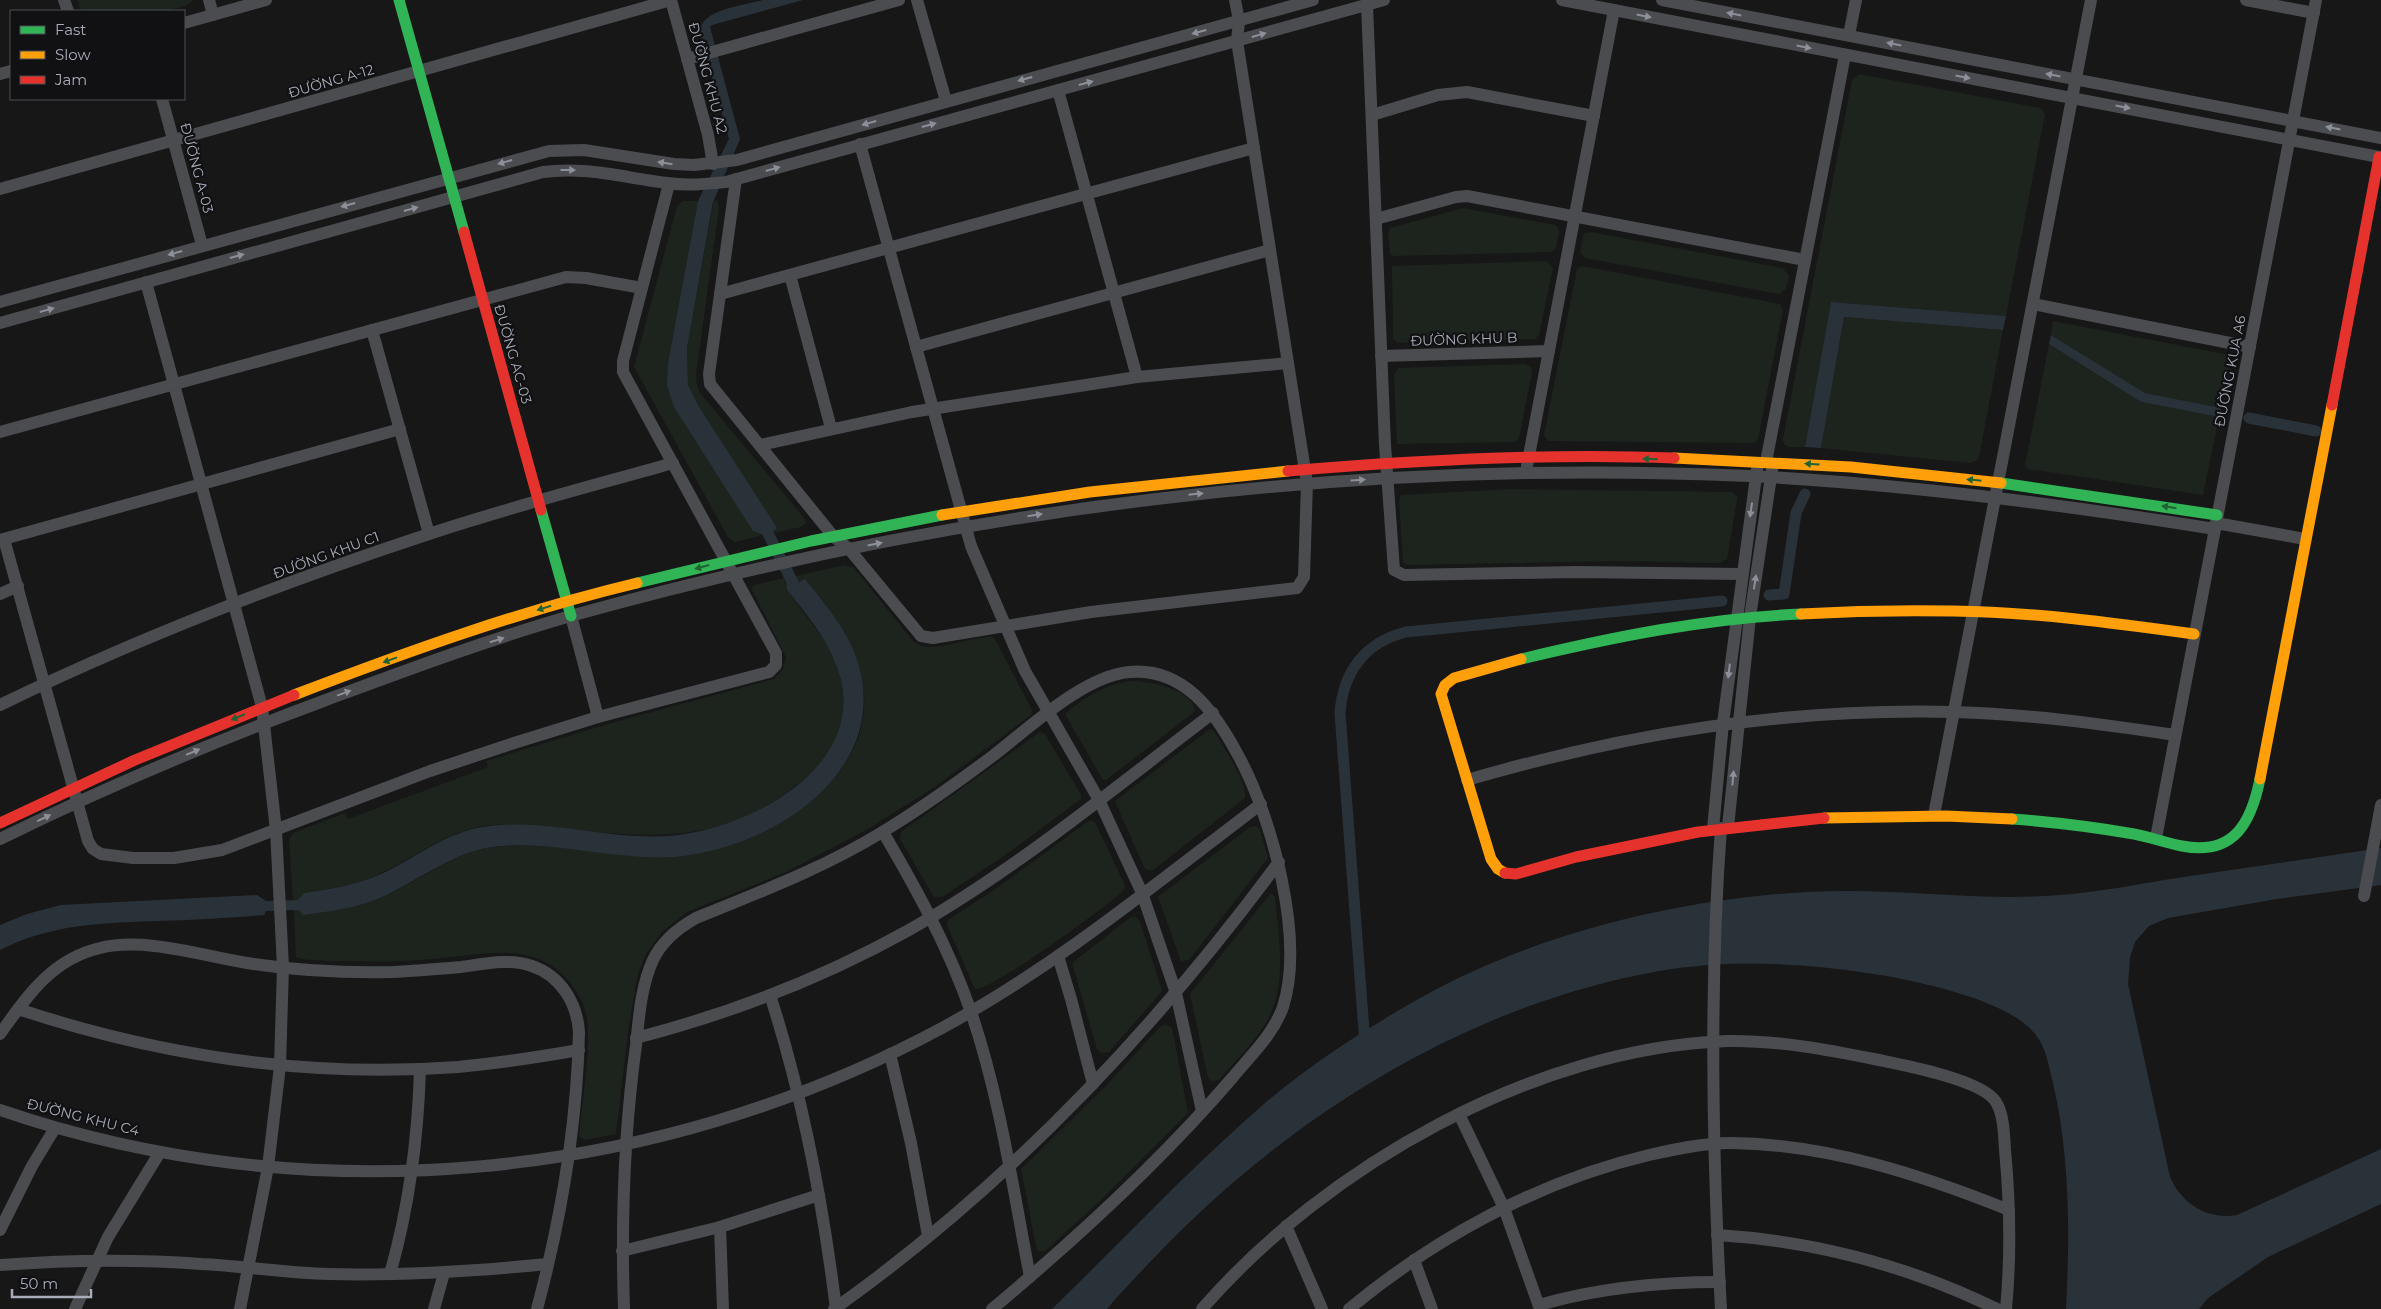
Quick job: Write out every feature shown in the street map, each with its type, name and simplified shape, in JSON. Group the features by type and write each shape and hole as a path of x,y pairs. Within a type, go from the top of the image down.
{"street":[{"path":"209,0 213,15"},
{"path":"185,23 266,0"},
{"name":"ĐƯỜNG AC-03","path":"399,0 598,717"},
{"name":"ĐƯỜNG A-12","path":"0,189 671,0"},
{"name":"ĐƯỜNG KHU A2","path":"671,0 708,136 713,164"},
{"path":"687,59 900,0"},
{"path":"917,0 946,101"},
{"path":"731,181 709,381 714,390 833,536 849,549 924,637 933,638 1138,606 1297,588 1304,577 1307,483 1237,41 1238,21 1235,0"},
{"path":"0,302 532,154 565,150 605,152 674,164 713,164 736,160 1314,0"},
{"path":"0,323 529,175 560,170 594,171 670,184 704,184 731,181 1384,0"},
{"path":"1562,0 2380,157 2256,799 2243,828 2231,839 2210,847 2193,847 2156,838 2040,821 1934,815 1828,818 1720,828 1620,846 1516,874 1506,874 1497,868 1491,859 1442,700 1442,690 1448,681 1469,673 1586,644 1652,631 1750,616 1854,610 1975,610 2088,619 2194,634"},
{"path":"1662,0 2381,138"},
{"path":"1849,35 1856,0"},
{"path":"1934,815 2091,0"},
{"path":"2246,0 2314,13"},
{"name":"ĐƯỜNG KUA A6","path":"2156,838 2316,0"},
{"path":"1367,5 1380,356 1393,566 1400,574 1575,572 1742,574"},
{"path":"1526,473 1614,10"},
{"path":"1721,1309 1713,1144 1712,1042 1723,723 1756,476 1766,462 1845,55"},
{"path":"1058,90 1137,377"},
{"path":"1372,115 1438,95 1467,92 1594,116"},
{"name":"ĐƯỜNG A-03","path":"162,100 202,245"},
{"path":"860,144 964,527 1004,626 1048,714 1099,800 1142,893 1176,993 1202,1111"},
{"path":"720,294 1254,148"},
{"path":"400,429 2,539 18,586 91,846 97,852 114,856 148,859 193,856 239,845 440,768 598,717 773,670 777,662 776,653 623,372 623,361 670,184"},
{"path":"1376,219 1461,196 1805,260"},
{"path":"916,347 1270,250"},
{"path":"790,275 831,428"},
{"path":"0,432 572,277 642,288"},
{"path":"146,282 262,706 276,830 282,914 283,968 280,1066 268,1167 240,1309"},
{"path":"2033,304 2250,347"},
{"path":"372,330 429,534"},
{"name":"ĐƯỜNG KHU B","path":"1380,356 1549,351"},
{"path":"760,445 831,428 932,409 1137,377 1288,363"},
{"path":"0,823 74,788 262,706 420,650 567,602 726,560 833,536 960,512 1122,488 1305,469 1387,464 1528,459 1766,462 1887,470 1999,482 2305,539"},
{"path":"1720,828 1738,721 1750,616 1770,477 1766,462"},
{"name":"ĐƯỜNG KHU C1","path":"0,704 44,683 234,604 429,534 538,500 673,464"},
{"path":"0,839 78,803 265,723 424,664 571,616 793,560 964,527 1149,499 1307,483 1526,473 1756,476 1874,484 2216,522"},
{"path":"0,594 18,586"},
{"path":"624,1309 622,1250 625,1145 636,1038 643,993 649,969 660,949 675,932 696,918 790,881 883,832 948,789 1093,682 1129,672 1154,674 1181,684 1198,696 1212,713 1242,762 1261,804 1279,862 1288,944 1287,986 1282,1009 1267,1037 1202,1111 1115,1199 992,1309"},
{"path":"1466,780 1598,746 1723,723 1856,713 1954,712 2075,721 2175,735"},
{"path":"636,1038 722,1013 770,996 833,969 932,917 994,876 1099,800 1212,713"},
{"name":"ĐƯỜNG KHU C4","path":"0,1110 55,1128 160,1152 268,1167 333,1172 413,1171 487,1166 569,1156 625,1145 716,1122 798,1094 890,1054 971,1011 1058,956 1261,804"},
{"path":"2364,896 2381,810"},
{"path":"883,832 932,917 971,1011 990,1080 1030,1277"},
{"path":"835,1309 928,1236 1008,1166 1093,1084 1176,993 1216,945 1279,862"},
{"path":"0,1034 43,978 66,961 83,953 110,946 142,944 236,962 283,968 393,972 497,963 525,964 551,976 569,997 578,1022 578,1050 569,1156 548,1264 537,1309"},
{"path":"1058,956 1074,1007 1093,1084"},
{"path":"770,996 798,1094 819,1195 835,1309"},
{"path":"18,1009 89,1032 159,1048 280,1066 332,1069 420,1069 508,1061 578,1050"},
{"path":"1202,1309 1245,1263 1286,1226 1332,1190 1374,1162 1458,1114 1527,1085 1583,1066 1641,1051 1712,1042 1779,1044 1839,1052 1928,1071 1981,1089 1996,1102 2001,1115 2010,1210 2006,1309"},
{"path":"890,1054 911,1143 928,1236"},
{"path":"390,1274 406,1211 413,1171 420,1069"},
{"path":"1458,1114 1504,1208 1540,1307 1584,1294 1621,1287 1720,1282"},
{"path":"0,1230 32,1166 55,1128"},
{"path":"1349,1309 1414,1260 1466,1228 1504,1208 1553,1186 1608,1167 1662,1152 1713,1144 1750,1144 1779,1147 1865,1162 1927,1179 2010,1210"},
{"path":"74,1309 96,1260 127,1204 160,1152"},
{"path":"622,1250 720,1227 819,1195"},
{"path":"1286,1226 1322,1309"},
{"path":"720,1227 723,1309"},
{"path":"1717,1235 1791,1242 1860,1257 1932,1280 1997,1309"},
{"path":"0,1266 96,1260 161,1261 327,1274 390,1274 444,1273 548,1264"},
{"path":"1414,1260 1432,1309"},
{"path":"434,1309 444,1273"}],"shaded area":[{"path":"78,0 193,0 185,5 166,10 81,10"},
{"path":"763,0 803,0 710,27 740,139 713,202 687,348 688,385 698,405 777,528 773,531 799,582 805,579 821,599 850,642 855,654 859,666 864,705 856,741 839,772 814,799 782,822 748,839 711,851 675,857 653,857 536,846 492,847 463,855 384,896 345,908 303,915 299,910 266,911 264,915 77,926 38,935 0,950 0,925 27,914 61,905 257,895 266,901 298,900 304,893 343,886 372,878 394,868 443,840 483,827 529,825 645,836 668,836 698,832 730,822 761,809 790,791 815,768 833,742 843,713 841,680 837,667 819,632 787,590 786,582 762,534 753,531 674,407 667,385 668,363 698,201 729,139 700,33 701,25 714,14"},
{"path":"1859,74 2040,108 2045,114 2006,316 1831,302 1805,447 1789,447 1784,444 1783,439 1852,80"},
{"path":"714,200 718,201 719,208 696,374 697,385 700,393 804,518 806,523 801,527 774,533 773,530 776,528 698,405 688,385 687,348"},
{"path":"683,201 698,201 668,363 763,535 735,542 728,537 634,367 677,206"},
{"path":"1463,208 1556,225 1559,231 1556,248 1551,252 1394,256 1390,254 1388,233 1390,228"},
{"path":"1591,232 1782,268 1789,275 1786,289 1779,294 1585,258 1580,252 1584,233"},
{"path":"1547,261 1553,268 1539,335 1535,339 1398,343 1393,339 1392,266"},
{"path":"1582,266 1780,304 1783,310 1758,439 1755,443 1548,441 1544,435 1577,269"},
{"path":"1831,302 2006,316 2003,330 1844,317 1821,448 1805,447"},
{"path":"1844,317 2003,330 1979,457 1976,461 1970,463 1821,448"},
{"path":"2053,321 2229,355 2231,359 2221,408 2145,393 2051,335"},
{"path":"2051,335 2145,393 2221,408 2219,417 2141,402 2049,344"},
{"path":"2049,344 2141,402 2219,417 2203,495 2028,469 2025,465"},
{"path":"1525,364 1531,367 1532,372 1519,438 1515,442 1397,444 1394,376 1398,368"},
{"path":"1510,489 1732,492 1737,496 1737,499 1727,559 1720,563 1618,561 1409,565 1403,563 1399,500 1401,495"},
{"path":"844,565 854,568 913,641 921,645 930,647 941,646 984,637 994,637 1032,710 1031,715 936,786 868,829 786,872 687,912 662,932 646,954 638,973 629,1025 616,1134 584,1140 579,1136 587,1062 587,1019 577,993 567,979 553,967 538,959 521,954 504,953 387,961 317,960 296,957 294,910 338,907 371,901 395,891 450,861 478,850 494,847 539,846 629,856 674,857 705,852 738,843 771,828 802,809 828,785 849,758 861,728 864,695 862,678 857,662 844,632 826,605 805,579 799,582 796,576"},
{"path":"784,578 788,590 824,640 835,660 842,686 843,699 840,727 829,752 811,773 783,795 756,812 728,823 701,830 672,834 642,835 519,825 496,825 470,829 444,839 372,877 343,886 304,893 299,900 293,900 289,840 293,833 345,813 348,819 488,767 486,761 615,722 774,679 783,669 786,657 751,588 754,585"},
{"path":"1132,681 1159,685 1178,692 1192,703 1195,710 1106,780 1103,780 1065,714 1080,702 1104,688"},
{"path":"1210,729 1214,731 1239,774 1245,791 1245,798 1153,870 1148,870 1144,867 1115,801"},
{"path":"1040,732 1045,734 1081,795 1081,799 1011,851 942,897 934,897 900,839 901,832"},
{"path":"1090,820 1095,822 1125,886 1124,890 1074,929 1025,963 985,986 975,989 947,925 948,920 997,888"},
{"path":"1256,826 1260,830 1268,858 1189,960 1181,961 1158,897 1250,827"},
{"path":"2381,848 2381,885 2277,899 2168,918 2149,926 2135,942 2130,957 2128,984 2170,1177 2181,1195 2189,1202 2197,1208 2216,1215 2237,1215 2381,1149 2381,1204 2268,1257 2208,1298 2199,1309 2066,1309 2068,1224 2063,1139 2059,1111 2046,1054 2038,1038 2027,1025 1991,1005 1947,990 1904,979 1800,965 1741,964 1712,965 1654,972 1583,989 1514,1012 1446,1041 1381,1076 1319,1116 1260,1160 1204,1209 1152,1260 1107,1309 1052,1309 1210,1153 1264,1104 1301,1074 1360,1034 1422,997 1469,973 1520,952 1573,934 1628,919 1740,898 1847,891 2007,897 2076,894"},
{"path":"1271,893 1275,897 1280,959 1278,991 1274,1005 1268,1019 1251,1043 1219,1080 1212,1081 1208,1078 1190,994"},
{"path":"1131,917 1136,917 1140,922 1162,991 1109,1052 1101,1053 1097,1049 1072,963"},
{"path":"1165,1024 1172,1028 1188,1113 1102,1199 1045,1251 1037,1251 1021,1169 1106,1086 1159,1028"}],"waterway":[{"path":"2249,418 2316,431"},
{"path":"1769,595 1784,594 1796,513 1805,494"},
{"path":"1365,1044 1340,713 1346,684 1351,672 1359,661 1379,643 1406,632 1722,601"}],"traffic: fast":[{"path":"399,0 464,232"},
{"path":"2001,483 2217,515"},
{"path":"541,510 571,616"},
{"path":"637,583 811,541 942,515"},
{"path":"1521,659 1590,643 1695,624 1801,614"},
{"path":"2012,819 2119,831 2182,846 2200,848 2215,846 2227,841 2237,833 2245,822 2260,779"}],"traffic: slow":[{"path":"2260,779 2332,405"},
{"path":"1674,458 1851,467 2001,483"},
{"path":"942,515 1090,492 1288,471"},
{"path":"294,695 464,633 550,606 637,583"},
{"path":"1801,614 1858,611 2014,613 2194,634"},
{"path":"1505,873 1498,869 1491,859 1441,694 1445,685 1454,678 1521,659"},
{"path":"1824,818 1946,816 2012,819"}],"traffic: jam":[{"path":"2332,405 2379,157 2381,157"},
{"path":"464,232 541,510"},
{"path":"1288,471 1481,458 1578,456 1674,458"},
{"path":"0,823 135,760 294,695"},
{"path":"1505,873 1516,874 1576,857 1698,832 1824,818"}]}
